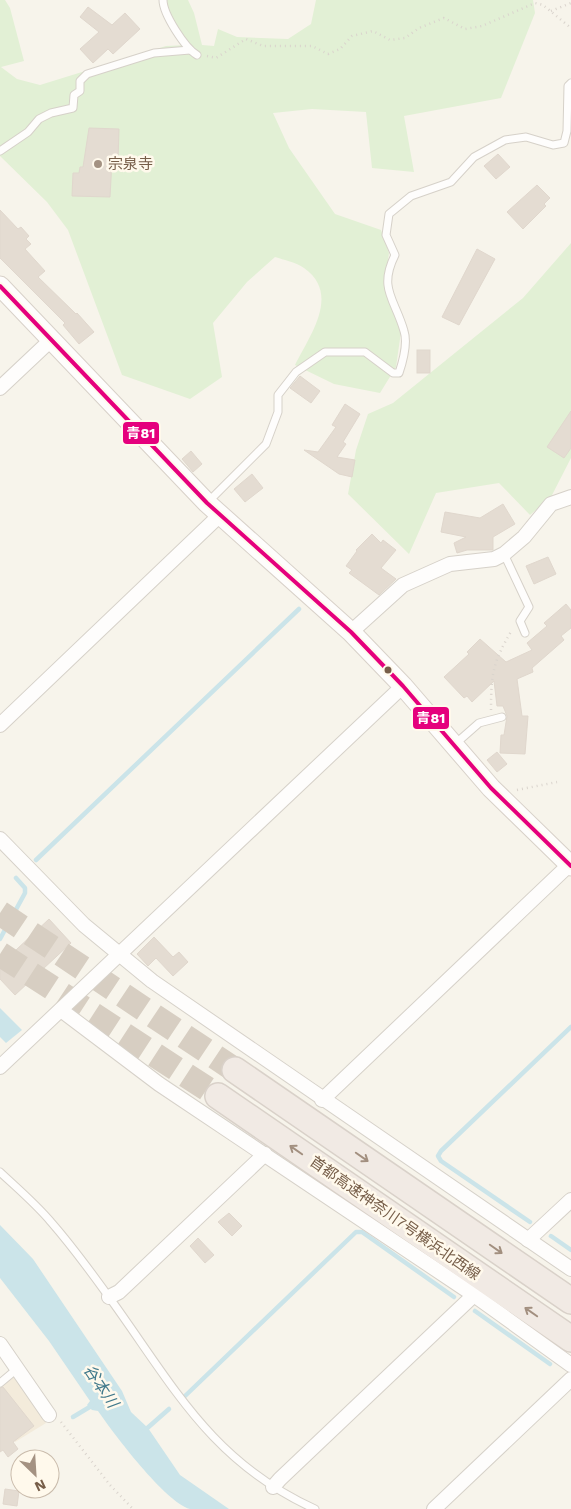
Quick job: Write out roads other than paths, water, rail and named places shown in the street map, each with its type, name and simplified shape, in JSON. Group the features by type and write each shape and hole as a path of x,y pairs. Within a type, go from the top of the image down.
{"highway":[{"name":"首都高速神奈川7号横浜北西線","path":"235,1070 571,1301"},
{"name":"首都高速神奈川7号横浜北西線","path":"218,1096 571,1339"}],"street":[{"path":"0,286 52,338 214,509 351,632 403,686 497,794 570,865 322,1100"},
{"path":"0,388 52,338"},
{"path":"351,632 403,585 450,564 494,559 504,554 524,537 551,504 571,497"},
{"path":"0,725 214,509"},
{"path":"0,1067 403,686"},
{"path":"0,839 84,925 152,981 322,1100 571,1269"},
{"path":"61,1010 159,1084 474,1296 571,1365"},
{"path":"109,1297 119,1292 265,1154"},
{"path":"528,1240 571,1200"},
{"path":"273,1487 474,1296"},
{"path":"0,1344 53,1415"},
{"path":"434,1509 571,1379"}],"lane":[{"path":"163,0 163,5 175,28 190,50 197,55"},
{"path":"0,151 28,132 39,119 51,113 73,108 74,95 80,91 80,81 87,74 154,53 190,50"},
{"path":"214,509 266,444 278,412 278,395 296,372 325,352 364,352 393,373 399,373 403,361 405,333 389,294 387,270 395,255 386,235 389,214 411,196 451,182 474,158 504,140 526,137 553,144 564,143 567,131 568,86 571,83"},
{"path":"504,554 529,607 520,621 525,633"},
{"path":"454,745 479,723 491,718 502,717"},
{"path":"0,1172 51,1222 109,1297 176,1394 198,1422 227,1451 273,1487 314,1509"},
{"path":"0,1383 18,1368"}],"water":[{"path":"0,1008 22,1030 6,1043 0,1037"},
{"name":"谷本川","path":"0,1225 33,1259 122,1391 131,1412 148,1428 180,1475 229,1509 190,1509 180,1504 154,1481 98,1411 92,1410 87,1405 90,1401 49,1341 0,1278"}],"waterway":[{"path":"36,860 299,609"},
{"path":"0,939 25,893 25,888 16,878"},
{"path":"530,1222 441,1161 438,1156 441,1151 571,1027"},
{"path":"185,1396 356,1232 362,1232 454,1297"},
{"path":"551,1236 571,1250"},
{"path":"475,1311 550,1364"},
{"name":"谷本川","path":"73,1417 93,1405"},
{"path":"144,1431 169,1409"}],"tunnel":[{"path":"0,913 235,1070"},
{"path":"0,954 218,1096"}],"place":[{"name":"宗泉寺","path":"98,164"}]}
